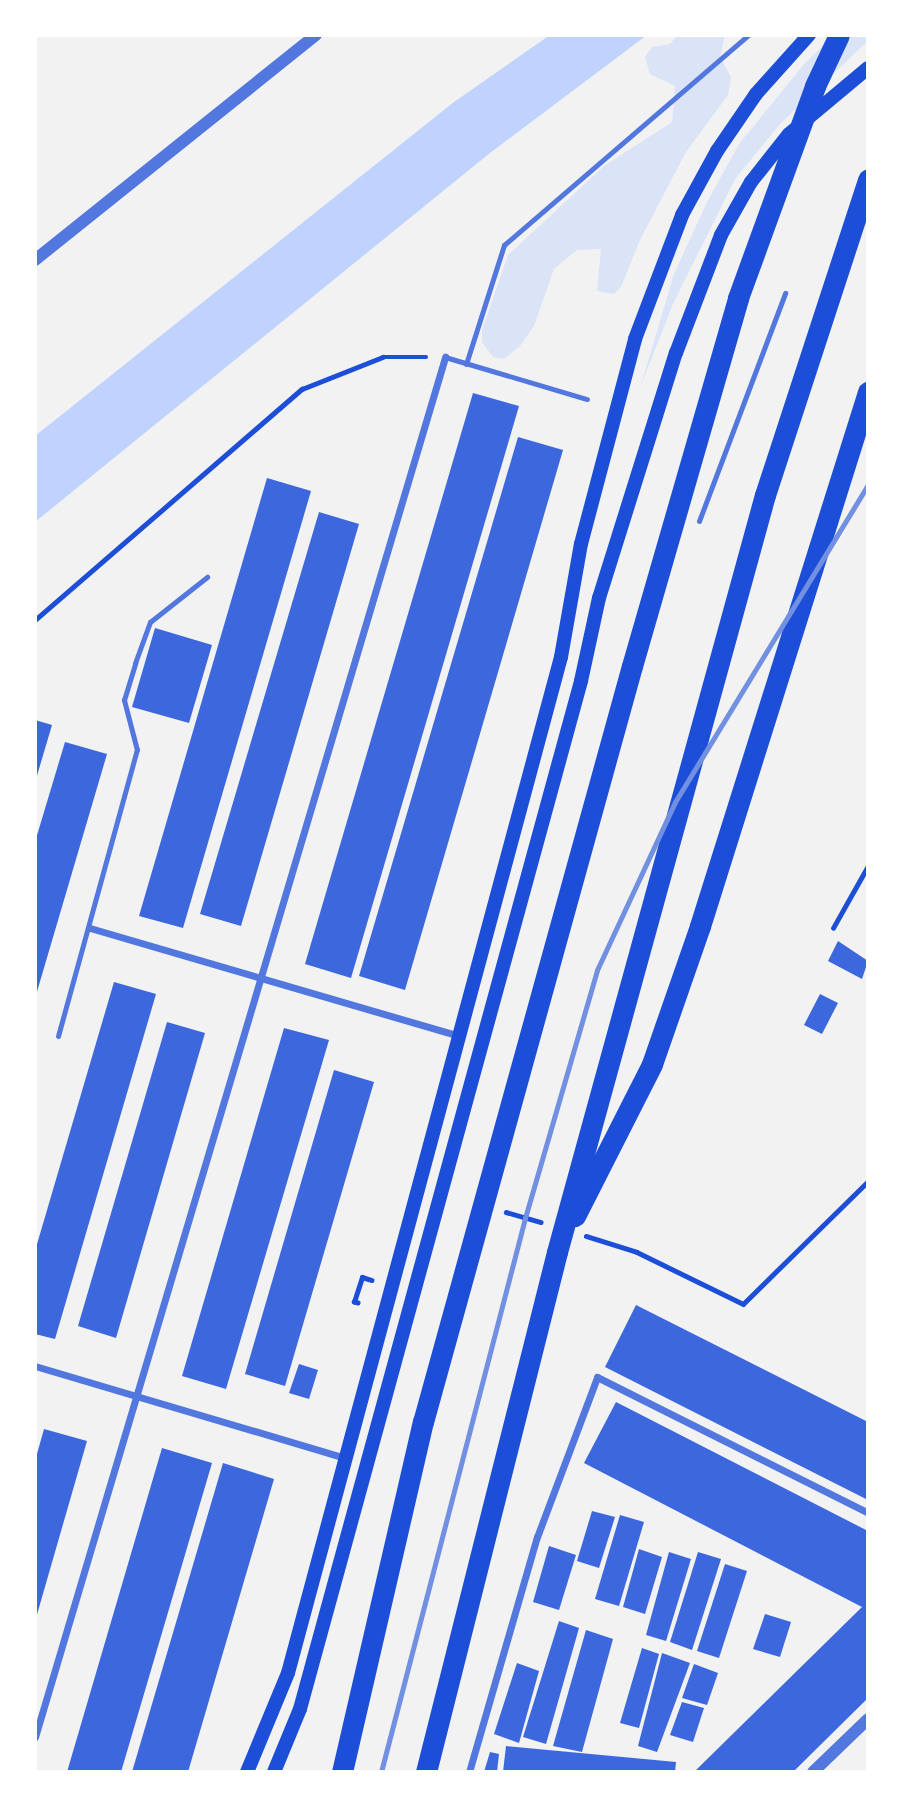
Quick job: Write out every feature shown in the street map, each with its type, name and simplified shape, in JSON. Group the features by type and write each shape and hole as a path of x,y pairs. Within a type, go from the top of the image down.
{"highway":[{"path":"342,1772 423,1422 636,653 738,298 811,98 839,35"},
{"path":"426,1772 557,1252 765,495 868,179"},
{"path":"557,1252 652,1064 700,926 868,392"}],"main road":[{"path":"247,1772 288,1673 457,1035 561,657 581,544 635,339 682,215 717,151 756,94 809,35"},
{"path":"274,1772 300,1709 483,1042 630,487 721,234 751,182 789,134 868,68"},
{"path":"457,1035 483,1042"}],"street":[{"path":"35,260 316,35"},
{"path":"35,1737 445,358"},
{"path":"90,928 457,1035"},
{"path":"35,1366 346,1458"},
{"path":"468,1772 537,1537 597,1377 868,1513"},
{"path":"813,1772 868,1719"}],"lane":[{"path":"466,364 504,245 748,35"},
{"path":"699,521 785,293"},
{"path":"445,358 587,399"},
{"path":"58,1036 138,750 124,700 135,663 150,622 207,576"}],"path":[{"path":"35,620 302,389 383,357 445,358"},
{"path":"833,928 868,866"},
{"path":"584,1236 637,1252 743,1304 868,1181"},
{"path":"494,1208 547,1224"},
{"path":"356,1303 362,1277"}],"shaded area":[{"path":"678,35 725,35 720,57 731,77 728,95 686,152 640,240 621,287 614,294 597,291 601,249 577,250 554,269 534,326 520,346 504,359 493,357 482,342 482,330 508,255 604,166 672,122 675,86 650,74 645,57 652,47 670,44"},
{"path":"834,35 868,35 868,41 781,123 735,179 673,304 640,388 674,274 706,204 739,144 804,64"}],"water":[{"path":"550,35 647,35 490,153 35,522 35,436 454,102"}],"building":[{"path":"473,393 519,406 351,978 305,964"},
{"path":"518,437 563,450 405,990 359,976"},
{"path":"267,478 311,491 183,928 139,916"},
{"path":"319,512 359,524 241,926 200,914"},
{"path":"155,628 212,645 189,723 132,707"},
{"path":"35,720 52,725 36,779 35,779"},
{"path":"65,742 107,754 36,995 35,842"},
{"path":"838,941 868,961 862,979 828,961"},
{"path":"114,982 156,994 55,1339 35,1334 35,1251"},
{"path":"820,994 838,1003 822,1034 804,1025"},
{"path":"167,1022 205,1033 116,1338 78,1326"},
{"path":"284,1028 329,1040 226,1389 182,1376"},
{"path":"334,1070 374,1082 285,1386 245,1374"},
{"path":"636,1305 868,1422 868,1500 605,1367"},
{"path":"299,1364 318,1370 309,1399 289,1393"},
{"path":"616,1402 868,1531 868,1698 793,1772 694,1772 862,1607 584,1463"},
{"path":"44,1429 87,1441 36,1618 35,1461"},
{"path":"162,1448 212,1463 121,1772 67,1772"},
{"path":"223,1463 274,1479 188,1772 132,1772"},
{"path":"592,1511 615,1517 599,1568 577,1561"},
{"path":"620,1515 644,1522 619,1606 595,1599"},
{"path":"549,1546 576,1555 559,1610 533,1602"},
{"path":"639,1549 662,1557 645,1614 623,1607"},
{"path":"669,1552 691,1559 666,1641 646,1635"},
{"path":"698,1552 721,1559 692,1650 670,1642"},
{"path":"725,1564 747,1571 719,1658 697,1651"},
{"path":"765,1614 791,1622 780,1657 753,1649"},
{"path":"559,1621 579,1628 546,1744 523,1737"},
{"path":"586,1630 613,1639 582,1752 553,1746"},
{"path":"642,1648 659,1654 639,1728 620,1723"},
{"path":"662,1653 690,1663 657,1752 638,1746"},
{"path":"517,1663 539,1671 519,1743 494,1734"},
{"path":"694,1664 718,1673 707,1705 682,1698"},
{"path":"682,1702 704,1708 693,1742 670,1735"},
{"path":"506,1746 676,1762 675,1772 503,1772"},
{"path":"490,1752 499,1754 497,1772 484,1772"}],"railway":[{"path":"381,1772 525,1218 597,970 675,802 868,484"}]}
